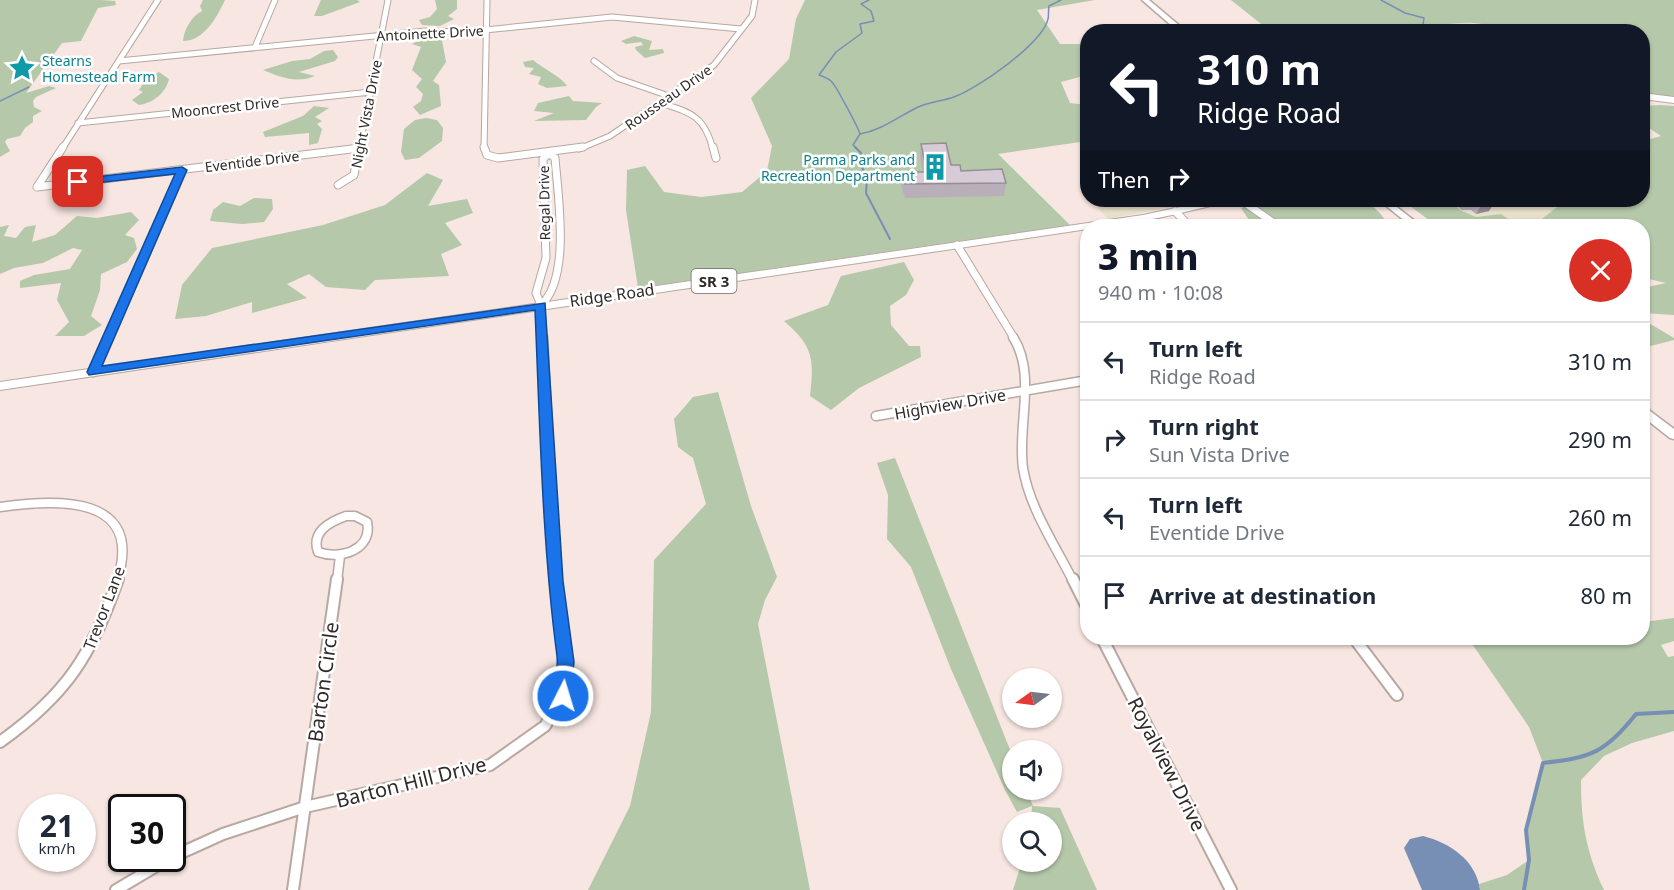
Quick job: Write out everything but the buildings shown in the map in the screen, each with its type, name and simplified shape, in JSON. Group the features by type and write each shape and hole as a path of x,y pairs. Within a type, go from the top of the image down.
{"main road":[{"path":"1145,0 1174,24"},
{"path":"1650,97 1674,100"},
{"name":"Ridge Road","path":"1136,219 1193,207"},
{"path":"1392,207 1407,219"},
{"name":"Ridge Road","path":"0,386 1080,227"},
{"path":"1650,416 1674,435"}],"street":[{"path":"78,123 158,0"},
{"path":"255,47 275,0"},
{"name":"Night Vista Drive","path":"338,185 354,175 388,0"},
{"path":"486,30 487,0"},
{"name":"Rousseau Drive","path":"486,30 485,151 498,158 549,153 592,145 661,103 714,65 752,16 755,0"},
{"name":"Antoinette Drive","path":"119,60 426,31 486,30 612,17 741,29"},
{"path":"594,61 617,78 669,96"},
{"name":"Mooncrest Drive","path":"78,123 371,92"},
{"path":"661,103 691,114 706,125 716,158"},
{"name":"Eventide Drive","path":"78,123 36,187 360,148"},
{"name":"Regal Drive","path":"549,153 555,158 559,231 560,259 552,279 551,296 541,305 536,292 546,258 543,159 549,153"},
{"path":"93,372 182,170"},
{"path":"1251,207 1268,219"},
{"path":"1175,211 1182,219"},
{"path":"545,233 559,231"},
{"path":"957,245 1016,341 1025,364 1022,422 1026,477 1034,504 1080,593"},
{"name":"Barton Hill Drive","path":"186,850 223,834 305,807 490,765 545,726 563,696 566,662 555,581 541,305"},
{"name":"Highview Drive","path":"876,416 1080,382"},
{"name":"Trevor Lane","path":"0,507 48,501 82,504 105,515 116,526 123,546 118,579 93,646 79,667 42,709 0,742"},
{"path":"354,516 362,518 370,527 365,542 340,556 331,557 318,552 315,541 318,534 337,519 354,516"},
{"name":"Barton Circle","path":"293,890 340,556"},
{"name":"Royalview Drive","path":"1106,645 1232,890"},
{"path":"1359,645 1397,695"},
{"name":"Barton Hill Drive","path":"116,890 146,872"}],"shaded area":[{"path":"1453,21 1474,24 1443,24"},
{"path":"1097,207 1171,207 1108,219"},
{"path":"1452,207 1557,207 1542,219 1470,219"}],"green space":[{"path":"0,0 101,0 115,1 116,5 98,8 81,41 62,43 26,93 49,86 56,88 36,97 33,101 34,107 42,111 33,116 33,122 20,136 7,139 5,142 10,151 0,157"},
{"path":"203,0 225,0 214,20 203,33 191,40 183,41 189,23 202,11 200,6"},
{"path":"321,0 357,0 360,2 322,16 314,16"},
{"path":"435,0 457,0 457,9 448,16 454,19 440,26 422,25 419,20 430,17 437,9"},
{"path":"805,0 1095,0 1037,10 1060,44 1080,44 1080,77 1061,82 1070,103 1080,104 1080,142 998,154 1070,225 638,288 626,210 627,170 645,166 664,192 701,197 742,192 767,171 772,146 751,98 789,59 796,19"},
{"path":"1231,0 1674,0 1674,98 1650,96 1650,24 1261,24"},
{"path":"433,33 445,35 442,40 446,62 433,81 439,85 441,106 420,115 413,107 421,101 423,94 416,87 422,79 412,70 421,47 412,44"},
{"path":"634,36 652,41 649,50 663,49 664,53 645,58 635,47 643,45 641,42 626,44 621,41"},
{"path":"333,50 338,57 335,61 299,72 315,76 308,78 289,79 263,70 292,61 310,59 324,51"},
{"path":"533,60 561,79 567,86 547,88 538,84 541,77 529,74 534,68 525,67 523,62"},
{"path":"159,72 169,79 162,93 154,100 144,104 139,105 132,100 143,92 139,90 146,79"},
{"path":"569,96 573,101 602,103 586,120 534,121 554,113 534,111 538,103"},
{"path":"314,106 329,108 315,117 322,121 317,124 322,129 318,143 309,145 309,133 265,137 263,132 303,116"},
{"path":"1650,106 1674,106 1674,315 1650,313 1650,286 1666,283 1650,279 1650,219 1542,219 1557,207 1650,207 1650,139 1661,136 1650,129"},
{"path":"426,118 437,120 443,128 442,141 419,158 405,160 401,152 404,129 415,120"},
{"path":"427,173 443,180 428,206 467,199 473,213 445,223 462,245 441,254 449,276 375,280 365,290 326,287 309,274 287,284 307,298 252,313 252,302 206,316 175,319 182,285 212,248 323,225 385,205"},
{"path":"254,198 272,199 273,209 264,222 242,224 210,221 213,210 223,202 240,206"},
{"path":"1373,207 1384,219 1248,219 1241,208"},
{"path":"1411,207 1457,207 1476,217 1501,214 1508,219 1428,219"},
{"path":"131,212 139,220 125,235 134,238 137,249 127,262 101,274 100,290 91,316 102,325 84,336 55,336 69,322 57,300 61,283 20,288 20,281 34,275 70,269 82,250 73,248 43,263 14,268 0,274 0,227 9,225 4,236 16,238 25,227 36,225 32,242 55,235 77,216 97,218"},
{"path":"904,262 914,280 906,295 890,306 891,325 909,346 920,346 921,357 859,388 831,410 810,396 812,372 810,354 801,338 784,321 828,305 841,276"},
{"path":"1650,324 1674,338 1674,340 1650,346"},
{"path":"718,392 751,506 777,577 765,600 758,624 810,890 588,890 630,806 651,712 654,560 706,504 693,458 678,447 674,419 693,397"},
{"path":"895,458 1006,740 1002,740 1002,783 951,669 911,567 887,539 888,495 877,463"},
{"path":"1674,618 1674,641 1661,645 1668,657 1674,656 1674,731 1632,743 1604,756 1581,780 1586,836 1593,863 1604,890 1480,890 1479,884 1507,875 1529,860 1526,830 1543,763 1529,727 1473,645 1650,645 1650,621"},
{"path":"1010,800 1031,800 1033,806 1060,808 1062,812 1032,812 1032,806 1017,812"},
{"path":"1062,812 1097,890 1013,890 1019,872 1062,872"}],"water":[{"path":"1423,836 1443,843 1460,854 1478,879 1480,890 1422,890 1404,848 1410,839"}],"waterway":[{"path":"860,134 832,82 819,75 836,52 862,33 860,24 874,21 871,11 861,4 869,0"},
{"path":"860,134 883,126 918,107 954,97 978,85 1022,53 1034,41 1048,19 1049,6 1061,0"},
{"path":"1381,0 1405,13 1424,18 1423,24"},
{"path":"0,101 29,87"},
{"path":"860,134 853,145 861,153 860,163 867,178 866,193 890,239"},
{"path":"1524,890 1529,860 1526,830 1543,763 1574,759 1596,751 1616,737 1636,714 1674,712"}],"place":[{"name":"Stearns Homestead Farm","path":"22,68"},
{"name":"Parma Parks and Recreation Department","path":"935,167"}],"route":[{"path":"78,182 182,170 93,372 541,305 555,581 566,662 563,696"}]}
